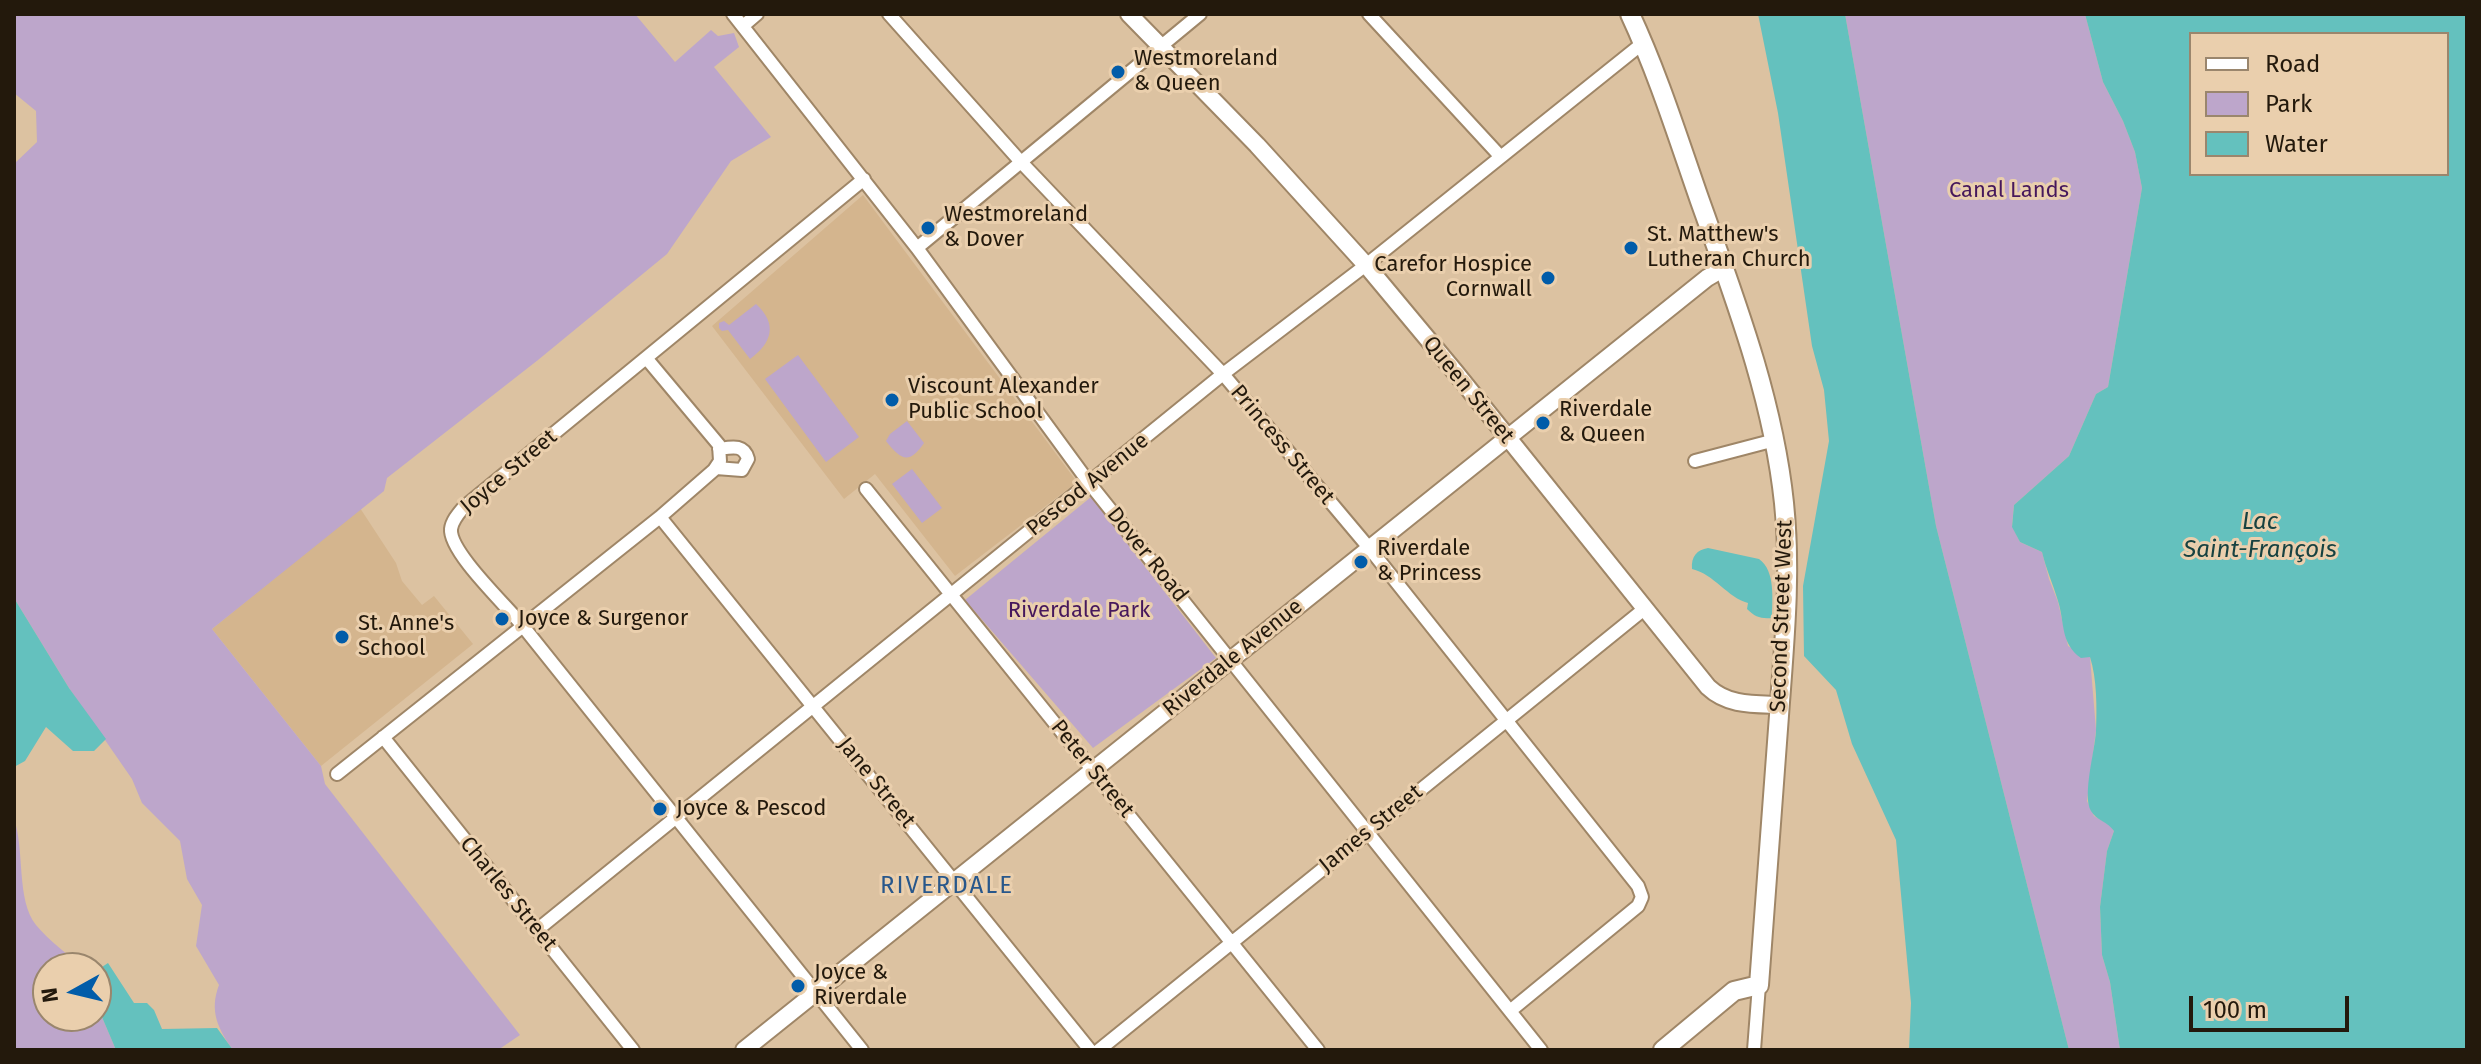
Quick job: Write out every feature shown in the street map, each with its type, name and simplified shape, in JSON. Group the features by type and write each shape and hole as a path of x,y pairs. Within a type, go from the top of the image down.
{"main road":[{"name":"Second Street West","path":"1630,14 1753,354 1775,440 1784,501 1787,560 1780,705 1759,985"},
{"path":"1663,1050 1734,991 1759,985"}],"street":[{"name":"Dover Road","path":"733,14 917,248 1090,484 1541,1050"},
{"path":"743,26 757,14"},
{"name":"Princess Street","path":"889,14 1020,161 1223,374 1370,549 1638,886 1641,902 1510,1011"},
{"name":"Queen Street","path":"1129,14 1258,146 1366,265 1643,610 1714,693 1737,703 1780,705"},
{"path":"917,248 1200,14"},
{"path":"1369,14 1500,156"},
{"name":"Pescod Avenue","path":"537,930 1223,374 1366,265 1643,43"},
{"name":"Joyce Street","path":"862,1050 522,625 468,564 455,545 451,531 463,508 864,179"},
{"name":"Riverdale Avenue","path":"744,1050 1506,438 1707,278 1724,268"},
{"path":"337,774 660,517 716,468 720,461 719,445 647,359"},
{"path":"1695,461 1775,440"},
{"path":"716,468 742,470 748,459 746,451 741,448 719,449"},
{"name":"Peter Street","path":"866,489 1318,1050"},
{"name":"Jane Street","path":"660,517 1090,1050"},
{"name":"James Street","path":"1099,1050 1643,610"},
{"name":"Charles Street","path":"383,737 633,1050"},
{"name":"Second Street West","path":"1754,1050 1759,985"}],"shaded area":[{"name":"Viscount Alexander Public School","path":"863,195 1077,482 955,576 875,474 844,499 712,326"},
{"name":"St. Anne's School","path":"360,508 396,563 402,581 422,605 434,596 473,644 321,766 212,629"}],"green space":[{"path":"14,14 635,14 675,62 711,30 718,36 734,33 739,47 714,67 771,137 731,161 667,254 387,478 384,491 212,629 321,766 325,784 520,1035 498,1050 233,1050 223,1035 215,1011 219,985 196,946 202,905 187,879 180,841 142,803 132,779 69,688 14,598 14,164 37,142 36,111 14,93"},
{"name":"Canal Lands","path":"1845,14 2085,14 2103,82 2135,152 2142,188 2108,387 2096,394 2069,456 2014,505 2012,526 2020,542 2042,552 2068,646 2090,657 2096,730 2087,801 2094,816 2114,831 2107,851 2100,907 2102,955 2110,982 2120,1050 2069,1050 1936,526"},
{"path":"756,304 767,319 770,333 750,359 728,330 719,328 719,323 724,321 729,325"},
{"path":"798,355 859,437 826,462 765,379"},
{"path":"907,421 924,443 914,455 905,457 886,441"},
{"path":"912,469 942,508 922,523 892,484"},
{"name":"Riverdale Park","path":"1091,497 1216,658 1093,748 965,600"},
{"path":"14,819 23,889 30,915 36,925 65,952 32,952 32,1032 108,1032 116,1050 14,1050"}],"water":[{"path":"1758,14 1845,14 1936,526 2069,1050 1909,1050 1911,1003 1896,840 1852,744 1836,690 1804,656 1803,586 1829,441 1824,390 1812,346 1778,113"},
{"name":"Lac Saint-François","path":"2085,14 2467,14 2467,1050 2120,1050 2110,982 2102,955 2100,907 2107,851 2114,831 2093,814 2088,795 2096,722 2092,666 2090,657 2081,658 2066,639 2042,552 2020,542 2012,527 2014,505 2069,456 2096,394 2108,387 2142,188 2135,152 2103,82"},
{"path":"1708,548 1759,559 1764,564 1771,578 1772,618 1753,614 1747,609 1748,603 1692,569 1696,554"},
{"path":"14,598 69,688 106,739 94,751 73,751 46,727 25,761 14,767"},
{"path":"112,969 134,1003 147,1003 154,1010 162,1029 217,1028 233,1050 116,1050 108,1032 112,1032"}],"place":[{"name":"Westmoreland & Queen","path":"1118,72"},
{"name":"Westmoreland & Dover","path":"928,228"},
{"name":"St. Matthew's Lutheran Church","path":"1631,248"},
{"name":"Carefor Hospice Cornwall","path":"1548,278"},
{"name":"Viscount Alexander Public School","path":"892,400"},
{"name":"Riverdale & Queen","path":"1543,423"},
{"name":"Riverdale & Princess","path":"1361,562"},
{"name":"Joyce & Surgenor","path":"502,619"},
{"name":"St. Anne's School","path":"342,637"},
{"name":"Joyce & Pescod","path":"660,809"},
{"name":"Joyce & Riverdale","path":"798,986"}],"district":[{"name":"RIVERDALE","path":"947,886"}]}
